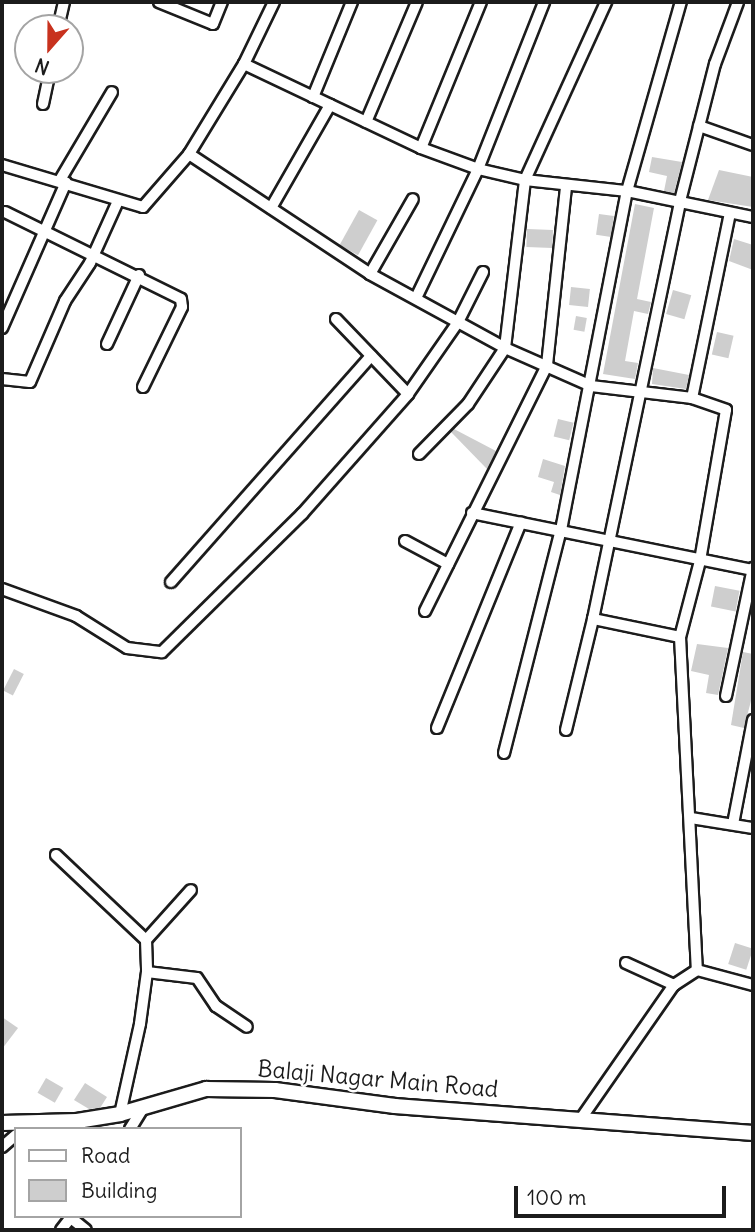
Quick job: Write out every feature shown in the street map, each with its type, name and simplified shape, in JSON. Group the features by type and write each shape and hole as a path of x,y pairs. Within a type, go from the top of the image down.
{"street":[{"path":"159,2 181,5 213,24 222,2"},
{"path":"2,165 143,207 189,154 244,64 274,2"},
{"path":"313,97 352,2"},
{"path":"366,122 417,2"},
{"path":"421,148 481,2"},
{"path":"416,298 478,169 544,2"},
{"path":"419,454 468,404 505,348 525,180 606,2"},
{"path":"504,753 561,530 592,386 627,191 681,2"},
{"path":"566,730 643,391 680,201 715,64 738,2"},
{"path":"244,64 421,148 478,169 525,180 627,191 753,217"},
{"path":"43,104 47,84"},
{"path":"2,328 46,232 63,181 112,92"},
{"path":"271,208 330,105"},
{"path":"699,127 753,145"},
{"path":"189,154 370,274 505,348 592,386 692,398 720,405 727,417 700,561 680,637 697,970"},
{"path":"425,611 547,365 566,186"},
{"path":"370,274 413,198"},
{"path":"2,379 30,382 65,302 94,254 118,201"},
{"path":"5,212 176,293 182,307 143,387"},
{"path":"692,398 730,213"},
{"path":"2,589 76,616 127,648 162,652 302,514 408,394 458,322 483,272"},
{"path":"107,344 139,275"},
{"path":"336,318 408,394"},
{"path":"172,582 371,356"},
{"path":"472,513 561,530 609,543 753,569 726,696"},
{"path":"437,729 522,522"},
{"path":"405,541 448,564"},
{"path":"593,619 680,637"},
{"path":"733,824 753,720"},
{"path":"691,818 753,828"},
{"path":"56,855 146,940"},
{"path":"121,1114 147,972 146,940 191,890"},
{"path":"626,963 674,985"},
{"path":"580,1120 674,985 697,970 753,985"},
{"path":"147,972 197,978 216,1006 247,1027"},
{"name":"Balaji Nagar Main Road","path":"2,1123 26,1126 121,1114 206,1089 275,1090 395,1106 753,1133"},
{"path":"131,1127 144,1107"},
{"path":"72,1218 86,1230"}],"building":[{"path":"652,157 682,162 674,193 664,191 667,176 649,172"},
{"path":"719,170 753,177 753,207 708,200"},
{"path":"635,204 654,208 637,299 651,302 648,314 634,311 625,361 638,363 635,379 603,374"},
{"path":"359,210 377,220 358,255 340,245"},
{"path":"599,214 614,216 611,237 596,235"},
{"path":"527,229 553,230 552,248 526,247"},
{"path":"734,239 753,245 753,270 729,261"},
{"path":"571,287 590,289 588,307 569,305"},
{"path":"673,290 691,295 684,319 666,314"},
{"path":"576,316 587,318 584,332 574,330"},
{"path":"717,332 734,336 728,358 712,354"},
{"path":"653,368 689,375 686,389 652,384"},
{"path":"558,419 574,423 569,440 554,436"},
{"path":"454,429 496,451 487,469 451,432"},
{"path":"543,459 565,466 560,495 551,492 554,482 538,477"},
{"path":"715,586 740,591 736,611 711,607"},
{"path":"697,644 728,648 718,695 706,693 709,675 691,671"},
{"path":"743,652 753,654 753,693 744,728 731,725"},
{"path":"14,669 24,674 13,695 3,690"},
{"path":"735,943 753,949 746,970 728,964"},
{"path":"2,1017 18,1028 2,1049"},
{"path":"46,1078 63,1088 55,1103 37,1093"},
{"path":"85,1083 107,1097 100,1108 89,1109 74,1100"}]}
